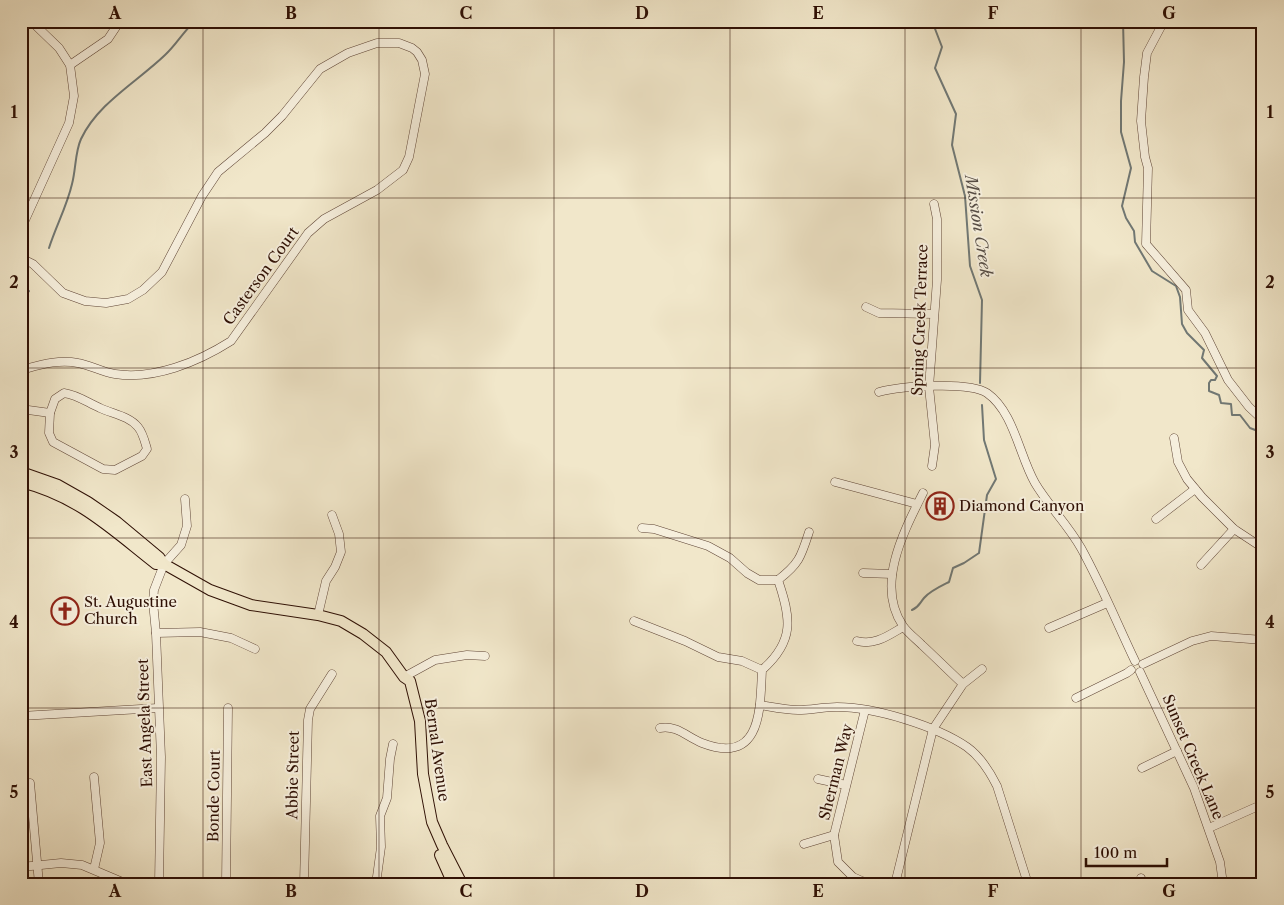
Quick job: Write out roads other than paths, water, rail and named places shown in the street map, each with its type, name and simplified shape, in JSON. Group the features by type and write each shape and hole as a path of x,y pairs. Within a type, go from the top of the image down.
{"main road":[{"name":"Bernal Avenue","path":"21,472 58,485 88,502 123,527 159,557 164,564 199,584 235,600 264,608 318,615 340,621 363,634 386,652 404,677 410,681 420,721 423,774 432,822 462,884"},
{"name":"Bernal Avenue","path":"21,482 55,493 76,503 112,528 156,564 164,564"},
{"name":"Bernal Avenue","path":"404,677 405,686 415,714 423,808 433,839 453,884"}],"street":[{"path":"21,229 69,122 74,96 70,65 59,48 31,21"},
{"path":"70,65 108,39 120,21"},
{"path":"1164,21 1147,53 1144,77 1141,120 1148,168 1146,244 1186,290 1188,310 1205,333 1228,380 1249,407 1263,420"},
{"name":"Casterson Court","path":"21,258 32,264 63,293 85,301 106,303 128,299 143,290 162,272 202,196 218,172 265,133 282,116 320,69 348,53 377,43 399,43 412,48 422,60 425,74 408,157 403,170 376,190 324,219 308,233 231,341 214,352 163,372 135,375 114,374 79,363 61,361 21,370"},
{"name":"Spring Creek Terrace","path":"932,466 935,445 929,387 930,354 934,333 937,260 937,219 934,204"},
{"path":"866,307 879,313 934,314"},
{"path":"879,392 890,389 973,387 986,393 1000,404 1035,484 1080,546 1107,603 1144,668 1136,673 1131,670"},
{"path":"64,393 74,394 101,409 130,420 139,428 147,449 142,456 115,470 103,469 54,442 49,433 50,413 55,399 64,393"},
{"path":"21,409 50,413"},
{"path":"1174,438 1178,462 1195,489 1234,529 1263,548"},
{"path":"836,482 917,504"},
{"path":"1156,519 1195,489"},
{"path":"922,493 902,537 892,574 892,593 896,612 903,627 963,684"},
{"path":"164,564 181,545 187,526 185,499"},
{"path":"318,615 326,581 341,552 339,534 332,515"},
{"path":"642,528 708,546 730,558 747,573 759,580 778,580 793,568 800,557 809,532"},
{"path":"1201,564 1234,529"},
{"name":"East Angela Street","path":"159,884 161,757 153,602 154,590 164,564"},
{"path":"863,573 892,574"},
{"path":"660,728 669,726 703,743 723,748 736,746 748,740 757,724 762,670 772,661 786,636 787,605 778,580"},
{"path":"1049,628 1107,603"},
{"path":"634,621 685,641 718,657 742,661 762,670"},
{"path":"857,641 867,644 882,639 903,627"},
{"path":"156,633 200,632 231,638 256,650"},
{"path":"1076,698 1127,673 1131,670 1131,665 1192,641 1211,636 1263,640"},
{"path":"404,677 435,660 467,655 485,656"},
{"path":"895,884 933,729 963,684 982,669"},
{"name":"Sunset Creek Lane","path":"1140,672 1194,788 1220,862 1223,884"},
{"name":"Abbie Street","path":"304,884 309,714 312,705 332,674"},
{"path":"760,705 797,710 837,707 865,710 907,719 933,729 968,748 980,758 998,786 1028,884"},
{"path":"21,716 158,708"},
{"name":"Bonde Court","path":"226,884 228,708"},
{"name":"Sherman Way","path":"865,710 834,835 838,862 853,877 869,884"},
{"path":"376,884 380,847 380,816 387,798 393,744"},
{"path":"1142,768 1177,751"},
{"path":"94,777 100,843 94,869"},
{"path":"818,779 846,785"},
{"path":"30,782 39,884"},
{"path":"1209,828 1263,804"},
{"path":"804,844 834,835"},
{"path":"21,867 68,863 82,864 127,884"}],"waterway":[{"path":"49,248 70,192 79,144 88,126 97,114 169,51 195,21"},
{"name":"Mission Creek","path":"932,21 942,47 935,68 956,114 952,145 965,196 970,266 982,300 980,383"},
{"path":"1123,21 1124,62 1121,132 1131,168 1122,206 1126,218 1134,231 1135,242 1152,271 1176,286 1180,297 1182,324 1187,333 1204,350 1202,358 1217,376 1215,380 1211,380 1209,383 1209,391 1219,395 1221,403 1231,404 1232,415 1240,415 1250,428 1263,433"},
{"path":"21,300 29,291"},
{"name":"Mission Creek","path":"912,610 929,593 949,582 953,568 979,553 987,495 996,479 984,440 982,405"}],"place":[{"name":"Diamond Canyon","path":"940,506"},
{"name":"St. Augustine Church","path":"65,611"}]}
